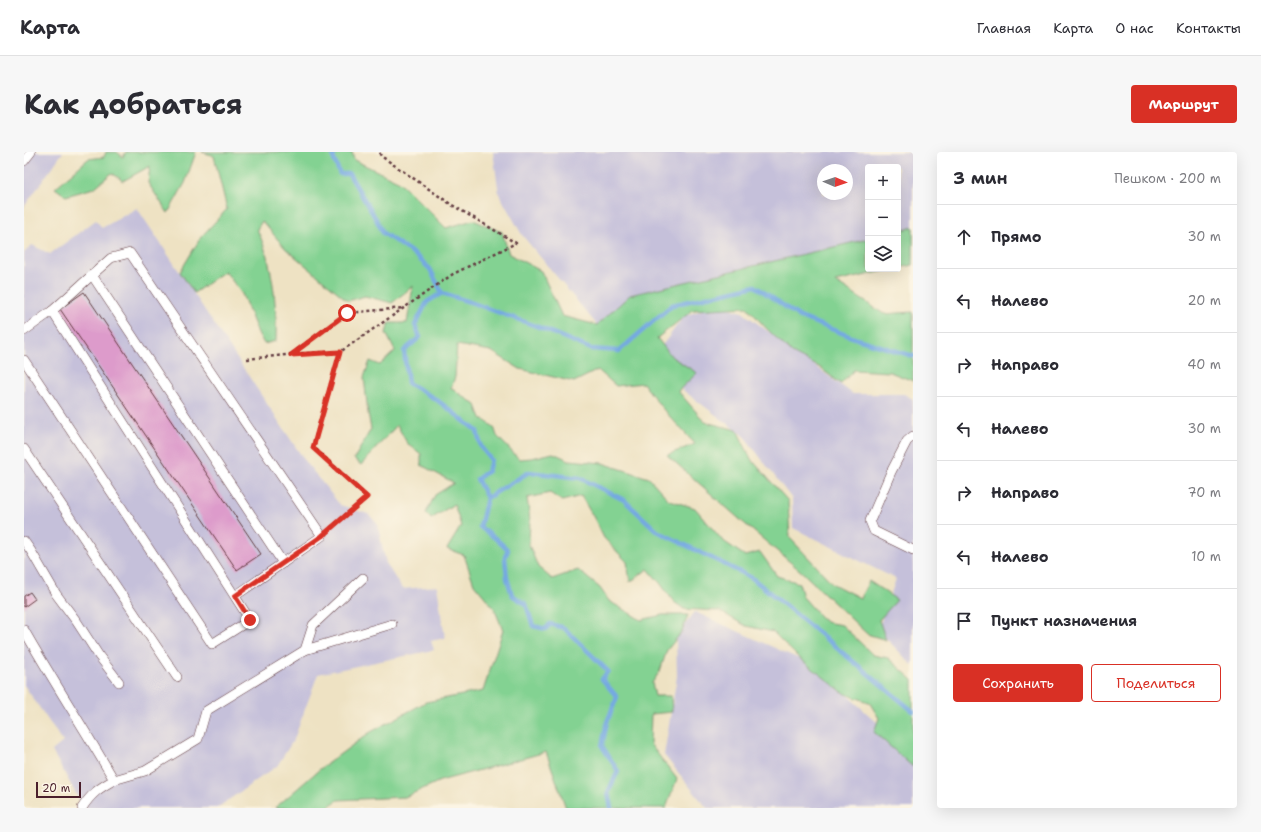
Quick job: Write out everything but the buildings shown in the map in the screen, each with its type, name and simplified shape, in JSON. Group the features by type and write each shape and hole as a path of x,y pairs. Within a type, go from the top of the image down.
{"lane":[{"path":"24,161 31,152"},
{"path":"24,331 52,311 111,258 130,253 322,536 235,596"},
{"path":"92,276 283,563"},
{"path":"24,360 212,644 250,620 52,311"},
{"path":"913,436 906,441 870,520 874,531 913,550"},
{"path":"24,449 178,677"},
{"path":"24,541 56,594 119,682"},
{"path":"305,650 313,625 363,578"},
{"path":"82,808 88,798 100,787 114,780 145,771 198,739 206,711 305,650 392,624"},
{"path":"24,630 44,666 90,738 114,780"}],"path":[{"path":"247,359 340,352 453,274 516,243 452,205 381,156 379,152"},
{"path":"291,355 347,313 403,308"},
{"path":"322,536 367,497 313,448 340,352"}],"shaded area":[{"path":"24,152 63,152 24,207"},
{"path":"493,152 913,152 913,227 901,231 901,164 865,164 865,240 630,295 597,325 522,235 499,194"},
{"path":"137,208 305,461 340,505 368,514 377,523 386,563 402,589 437,586 445,638 431,641 434,650 318,674 294,739 277,766 217,808 84,808 52,751 63,742 24,685 24,253 32,245 50,254 96,220 102,228"},
{"path":"718,305 742,312 853,394 904,394 913,399 913,666 878,630 896,579 793,528 792,499 744,436 676,385 658,351 684,316"},
{"path":"695,612 815,666 913,755 913,808 707,808 664,755 677,676 676,636"}],"green space":[{"path":"106,152 117,152 123,157 126,152 196,152 185,183 168,213 148,183 150,166 123,181 112,173 94,188 66,196 55,188 88,159 104,157"},
{"path":"202,152 352,152 354,160 400,182 446,228 473,220 502,232 509,254 541,271 562,316 597,325 630,295 865,240 865,272 880,272 835,282 884,314 913,312 913,381 890,372 854,370 841,384 819,367 792,353 747,307 693,310 657,338 672,357 697,373 678,391 705,422 737,430 751,459 788,501 790,538 833,584 860,598 869,581 897,600 879,620 886,640 867,634 803,573 667,455 695,444 662,408 643,383 616,386 598,370 574,382 520,369 491,351 457,345 455,377 451,388 476,405 481,418 494,427 497,436 519,459 532,458 553,453 569,460 602,463 649,478 669,500 695,508 722,540 745,556 760,552 777,576 799,583 803,597 825,622 842,625 873,655 888,658 913,680 913,767 874,732 879,718 869,702 845,694 799,658 773,632 746,626 719,611 684,609 674,602 648,569 630,582 627,562 604,538 581,496 562,501 550,493 527,498 530,520 529,545 538,567 552,579 578,570 600,588 609,601 641,620 662,615 688,615 682,632 667,650 660,671 652,683 655,696 671,696 672,712 651,714 650,744 677,779 666,808 566,808 546,752 440,781 405,797 338,800 326,808 275,808 320,769 369,733 426,702 483,691 503,630 494,608 474,584 464,555 447,549 461,526 454,504 431,519 426,513 435,495 454,483 421,465 421,454 407,443 397,425 361,465 354,459 371,429 364,377 370,361 380,365 395,351 386,333 389,323 407,323 413,286 392,303 365,296 348,301 286,249 262,221 257,229 267,256 273,284 276,313 276,341 264,344 242,294 225,271 194,293 180,272 201,237 227,209 214,156"},
{"path":"913,227 913,265 901,267 901,236 901,231"}],"waterway":[{"path":"333,152 334,160 340,174 349,174 383,233 414,254 430,269 442,293 427,302 415,325 420,337 404,351 408,383 437,400 477,431 481,447 491,460 488,471 477,479 487,498 480,527 508,550 505,557 507,578 512,595 526,604 533,626 546,629 550,624 564,628 608,671 602,679 617,697 607,722 602,746 618,771 608,792 611,808"},
{"path":"442,293 536,326 591,349 619,351 672,305 755,286 800,317 857,339 913,356"},
{"path":"487,498 529,472 580,478 624,500 657,531 752,578 913,711"}],"route":[{"path":"250,620 235,596 322,536 367,497 313,448 340,352 291,355 347,313"}]}
